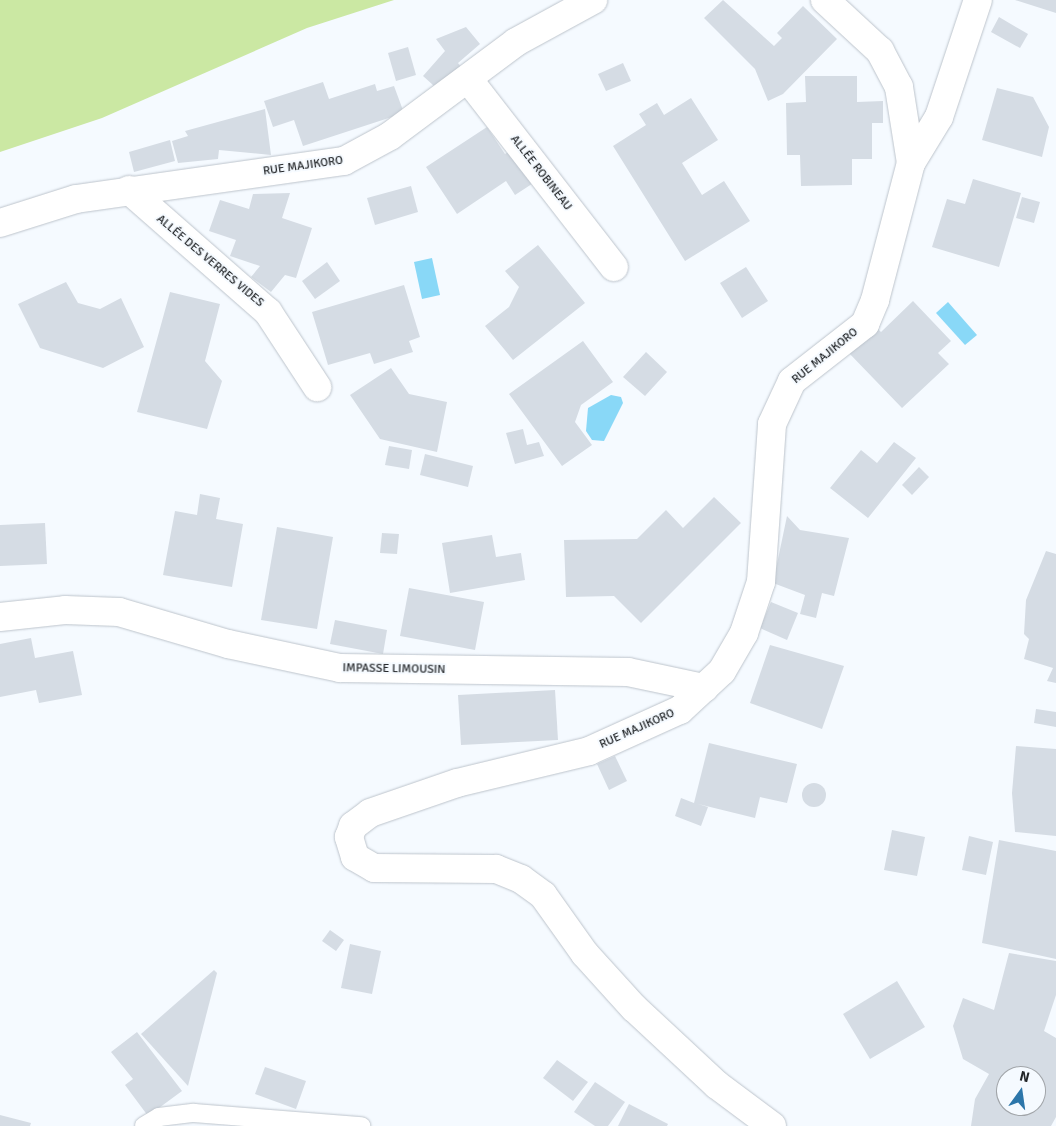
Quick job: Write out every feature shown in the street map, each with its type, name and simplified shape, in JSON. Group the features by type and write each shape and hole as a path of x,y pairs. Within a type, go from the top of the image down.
{"street":[{"name":"RUE MAJIKORO","path":"0,223 76,199 129,190 344,162 390,136 516,42 593,0"},
{"name":"RUE MAJIKORO","path":"772,1126 717,1085 634,1008 585,954 543,896 521,879 496,869 374,868 363,864 350,847 353,826 370,813 457,783 589,751 680,710 722,671 744,633 761,582 770,442 781,400 792,381 865,324 875,300 911,163 899,87 880,51 825,0"},
{"path":"911,163 939,117 978,0"},
{"name":"ALLÉE ROBINEAU","path":"468,79 614,267"},
{"name":"ALLÉE DES VERRES VIDES","path":"129,190 268,312 317,387"},
{"name":"IMPASSE LIMOUSIN","path":"0,617 65,610 119,612 228,644 340,668 628,672 704,688"}],"lane":[{"path":"144,1126 159,1117 203,1113 361,1126"}],"green space":[{"path":"0,0 394,0 307,28 102,118 0,152"}],"water":[{"path":"432,258 440,295 422,299 414,262"},
{"path":"948,302 977,335 965,345 936,313"},
{"path":"611,395 621,397 623,403 604,441 592,440 586,431 588,408"}],"building":[{"path":"723,0 774,46 782,38 777,33 803,6 837,39 783,94 768,101 755,69 704,18"},
{"path":"1015,0 1056,0 1056,13"},
{"path":"999,17 1028,34 1020,48 991,32"},
{"path":"466,27 480,44 458,63 464,71 443,94 423,76 445,51 436,39"},
{"path":"408,47 416,75 396,81 388,53"},
{"path":"623,63 631,81 606,91 598,74"},
{"path":"805,76 857,76 857,102 883,101 883,123 872,123 872,159 852,159 852,185 801,186 800,155 787,155 786,103 806,102"},
{"path":"323,82 329,99 375,84 377,91 394,86 404,113 303,146 294,120 273,127 264,101"},
{"path":"997,88 1033,97 1049,127 1042,157 982,140"},
{"path":"691,98 718,140 682,163 702,195 724,181 750,221 685,261 613,146 646,125 639,114 657,103 664,115"},
{"path":"265,109 271,155 219,150 218,159 178,163 172,141 188,136 185,131"},
{"path":"487,127 505,154 516,147 538,180 515,195 506,181 457,214 426,167"},
{"path":"170,140 175,161 134,172 129,152"},
{"path":"973,179 1021,193 999,267 932,247 947,199 965,204"},
{"path":"411,186 418,212 375,225 367,198"},
{"path":"290,193 282,218 312,228 296,278 285,275 271,292 251,277 260,266 230,256 236,240 209,231 220,200 249,209 253,194"},
{"path":"1022,197 1040,202 1034,223 1016,218"},
{"path":"538,245 585,303 513,360 485,326 509,307 519,287 505,271"},
{"path":"327,262 340,281 315,299 302,281"},
{"path":"746,267 768,301 742,318 720,283"},
{"path":"66,282 78,303 100,309 121,298 144,347 103,368 40,348 18,304"},
{"path":"404,285 420,337 409,341 413,352 374,364 370,353 328,365 312,312"},
{"path":"170,292 220,304 205,361 222,381 207,429 137,412"},
{"path":"913,301 951,341 938,353 949,364 902,408 847,351 874,325 881,332"},
{"path":"583,341 613,382 581,405 575,422 592,445 562,466 509,394"},
{"path":"646,352 667,372 645,396 623,377"},
{"path":"391,368 409,394 447,402 437,452 380,439 350,395"},
{"path":"523,429 527,445 539,442 544,456 515,464 506,433"},
{"path":"894,442 916,458 868,518 830,488 861,450 877,463"},
{"path":"389,446 412,450 409,469 385,465"},
{"path":"425,454 473,466 468,487 420,475"},
{"path":"919,467 929,477 912,495 902,485"},
{"path":"200,494 220,498 216,519 243,524 232,587 163,575 175,511 197,515"},
{"path":"714,497 741,523 641,623 614,596 566,597 564,540 637,539 666,510 683,528"},
{"path":"787,516 800,530 849,538 834,596 822,593 816,618 800,614 805,595 773,583"},
{"path":"45,523 47,564 0,566 0,525"},
{"path":"277,527 333,537 317,629 261,620"},
{"path":"382,533 399,534 397,554 380,553"},
{"path":"492,535 496,557 521,553 525,580 450,593 442,543"},
{"path":"1046,551 1056,554 1056,683 1047,681 1053,668 1024,659 1029,639 1024,634 1026,600"},
{"path":"409,588 484,602 475,650 400,636"},
{"path":"771,602 798,613 787,640 760,628"},
{"path":"335,620 387,630 383,654 330,644"},
{"path":"31,638 35,658 73,651 82,695 39,703 36,690 0,697 0,644"},
{"path":"770,645 844,666 822,729 750,703"},
{"path":"555,690 558,740 461,745 458,695"},
{"path":"1036,709 1056,712 1056,727 1034,723"},
{"path":"709,743 797,764 787,803 760,797 755,818 698,804 708,807 701,826 675,816 681,798 694,803"},
{"path":"1016,746 1056,749 1056,836 1015,832 1012,793"},
{"path":"615,756 627,781 609,790 597,764"},
{"path":"814,783 819,784 825,790 825,800 819,806 814,807 809,806 803,800 802,795 803,790 809,784"},
{"path":"892,830 925,837 917,876 884,870"},
{"path":"969,836 993,842 986,875 962,870"},
{"path":"999,840 1056,851 1056,959 982,943"},
{"path":"330,930 344,940 336,951 322,941"},
{"path":"350,944 381,951 372,994 341,988"},
{"path":"1009,953 1056,961 1056,995 1044,1031 1056,1038 1056,1117 1051,1126 971,1126 975,1099 989,1074 963,1059 953,1026 963,998 994,1010"},
{"path":"214,970 217,973 188,1086 141,1034"},
{"path":"897,981 925,1027 870,1059 843,1014"},
{"path":"137,1032 182,1091 148,1116 125,1085 133,1079 111,1052"},
{"path":"557,1060 588,1082 573,1101 543,1078"},
{"path":"265,1067 306,1081 296,1109 255,1094"},
{"path":"595,1082 625,1102 608,1126 595,1126 574,1112"},
{"path":"629,1104 668,1124 667,1126 618,1126"},
{"path":"0,1115 31,1123 30,1126 0,1126"}]}
